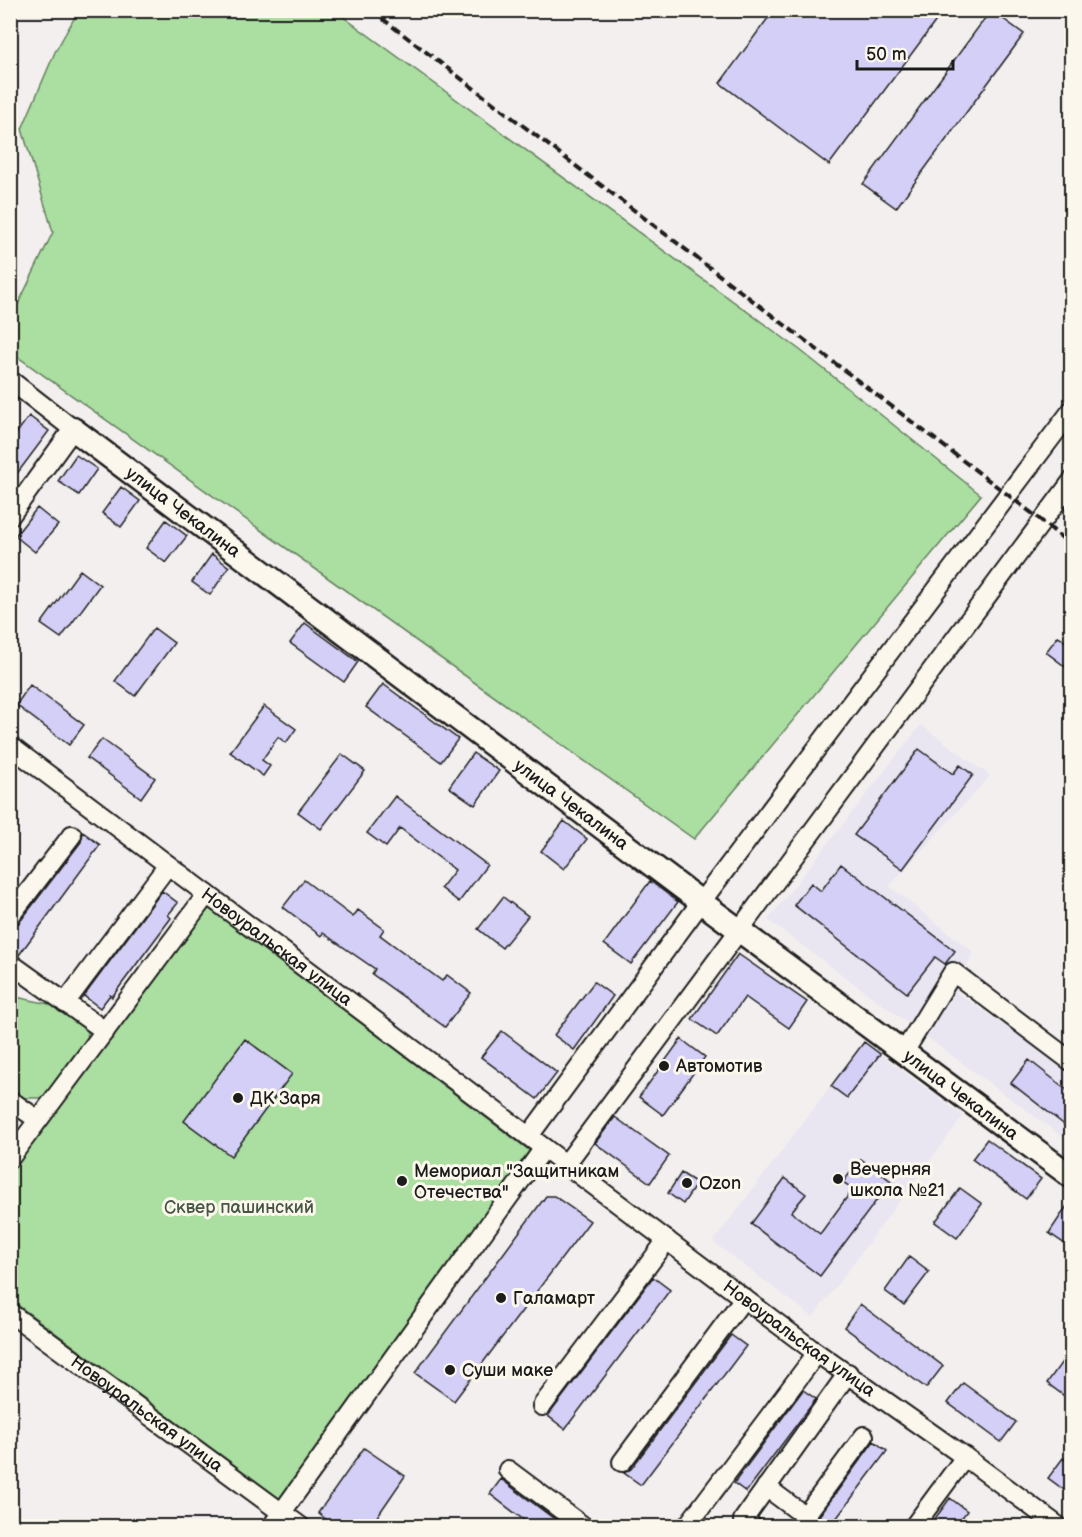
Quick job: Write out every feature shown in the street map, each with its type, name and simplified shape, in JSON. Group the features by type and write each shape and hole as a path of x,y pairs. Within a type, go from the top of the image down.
{"main road":[{"name":"улица Чекалина","path":"73,429 700,902 1071,1177"}],"street":[{"path":"10,380 73,429 10,516"},
{"path":"529,1136 700,902 1071,410"},
{"path":"566,1164 1071,481"},
{"name":"Новоуральская улица","path":"12,749 817,1353 965,1457 1055,1526"},
{"path":"10,916 72,835"},
{"path":"65,1002 168,865"},
{"path":"10,1158 207,894"},
{"path":"10,963 105,1031"},
{"path":"904,1052 952,972 1071,1062"},
{"path":"10,1100 38,1120"},
{"path":"277,1520 544,1148"},
{"path":"542,1406 667,1240"},
{"path":"622,1462 744,1298"},
{"name":"Новоуральская улица","path":"10,1313 277,1520 300,1527"},
{"path":"687,1527 817,1353"},
{"path":"752,1527 743,1520 848,1373"},
{"path":"766,1487 805,1516 864,1436"},
{"path":"914,1527 965,1457"},
{"path":"508,1470 583,1527"}],"shaded area":[{"path":"921,725 990,776 889,886 973,952 956,992 1071,1072 1071,1143 768,920"},
{"name":"Вечерняя школа №21","path":"864,1042 963,1116 813,1317 713,1242"}],"green space":[{"path":"79,10 335,11 800,350 981,495 694,839 11,352 11,319 53,232 22,129 55,52"},
{"name":"Сквер пашинский","path":"209,908 530,1151 280,1499 11,1300 10,1174"},
{"path":"11,996 49,1004 88,1028 87,1042 45,1098 23,1098 11,1089"}],"building":[{"path":"774,10 944,10 829,165 720,83"},
{"path":"991,10 1024,34 896,208 863,184"},
{"path":"29,416 49,431 10,483 10,442"},
{"path":"76,455 97,469 79,495 58,481"},
{"path":"121,487 140,501 121,527 102,513"},
{"path":"37,508 58,525 35,552 15,536"},
{"path":"166,520 187,536 166,563 146,548"},
{"path":"212,554 229,567 210,595 192,582"},
{"path":"80,570 100,585 61,638 41,624"},
{"path":"305,623 358,662 344,682 290,643"},
{"path":"154,628 174,643 135,696 115,681"},
{"path":"1058,636 1071,646 1071,671 1046,652"},
{"path":"383,684 458,739 441,762 366,707"},
{"path":"30,685 84,725 69,745 16,705"},
{"path":"264,706 296,729 286,743 278,737 262,760 270,766 263,776 230,752"},
{"path":"102,739 155,778 141,798 87,758"},
{"path":"919,749 953,774 960,765 973,775 903,869 854,835"},
{"path":"473,753 499,771 475,805 449,787"},
{"path":"342,754 365,771 321,829 298,812"},
{"path":"395,796 487,865 459,902 441,888 455,870 400,828 386,847 367,833"},
{"path":"564,821 587,839 564,869 541,851"},
{"path":"83,832 100,845 19,955 10,951 10,927 19,923 81,842"},
{"path":"841,864 955,951 945,964 935,957 907,993 794,905 811,883 821,891"},
{"path":"304,880 353,917 358,910 384,929 380,935 442,981 447,975 471,993 445,1027 372,974 375,969 323,933 321,936 283,907"},
{"path":"650,881 678,902 631,964 604,944"},
{"path":"162,891 178,903 168,915 171,918 112,997 110,995 100,1008 84,996"},
{"path":"503,897 528,916 502,948 478,929"},
{"path":"738,954 807,1002 789,1028 745,997 717,1036 692,1019"},
{"path":"594,982 613,996 574,1050 554,1035"},
{"path":"502,1031 557,1073 537,1099 481,1057"},
{"name":"ДК Заря","path":"245,1039 292,1074 231,1156 184,1121"},
{"path":"681,1039 705,1057 663,1115 639,1097"},
{"path":"864,1042 880,1054 847,1098 831,1086"},
{"path":"1029,1060 1071,1093 1071,1130 1011,1083"},
{"path":"615,1117 669,1156 650,1183 595,1143"},
{"path":"987,1139 1041,1179 1026,1199 972,1159"},
{"path":"861,1159 891,1181 820,1276 751,1224 785,1178 806,1194 791,1212 820,1234 853,1189 843,1182"},
{"path":"681,1173 697,1183 683,1204 668,1193"},
{"path":"960,1188 982,1204 957,1238 935,1222"},
{"path":"546,1196 554,1196 590,1221 454,1401 415,1373"},
{"path":"1071,1200 1071,1248 1049,1233"},
{"path":"909,1257 929,1272 904,1305 885,1291"},
{"path":"653,1277 670,1290 565,1429 548,1416"},
{"path":"860,1304 943,1366 926,1388 844,1327"},
{"path":"731,1335 746,1346 641,1485 624,1473 631,1469"},
{"path":"1071,1349 1071,1401 1047,1383"},
{"path":"963,1383 1016,1422 1001,1442 948,1403"},
{"path":"803,1390 816,1399 746,1492 734,1483"},
{"path":"874,1441 887,1451 830,1527 809,1527 814,1523"},
{"path":"364,1448 405,1476 370,1527 336,1527 318,1513"},
{"path":"1063,1458 1071,1464 1071,1495 1048,1478"},
{"path":"501,1479 565,1527 533,1527 490,1494"},
{"path":"950,1498 967,1511 955,1527 929,1527"}],"railway":[{"path":"371,10 1072,546"}],"place":[{"name":"Автомотив","path":"664,1066"},
{"name":"ДК Заря","path":"238,1098"},
{"name":"Вечерняя школа №21","path":"838,1179"},
{"name":"Мемориал \"Защитникам Отечества\"","path":"402,1181"},
{"name":"Ozon","path":"687,1183"},
{"name":"Галамарт","path":"501,1298"},
{"name":"Суши маке","path":"450,1370"}]}
